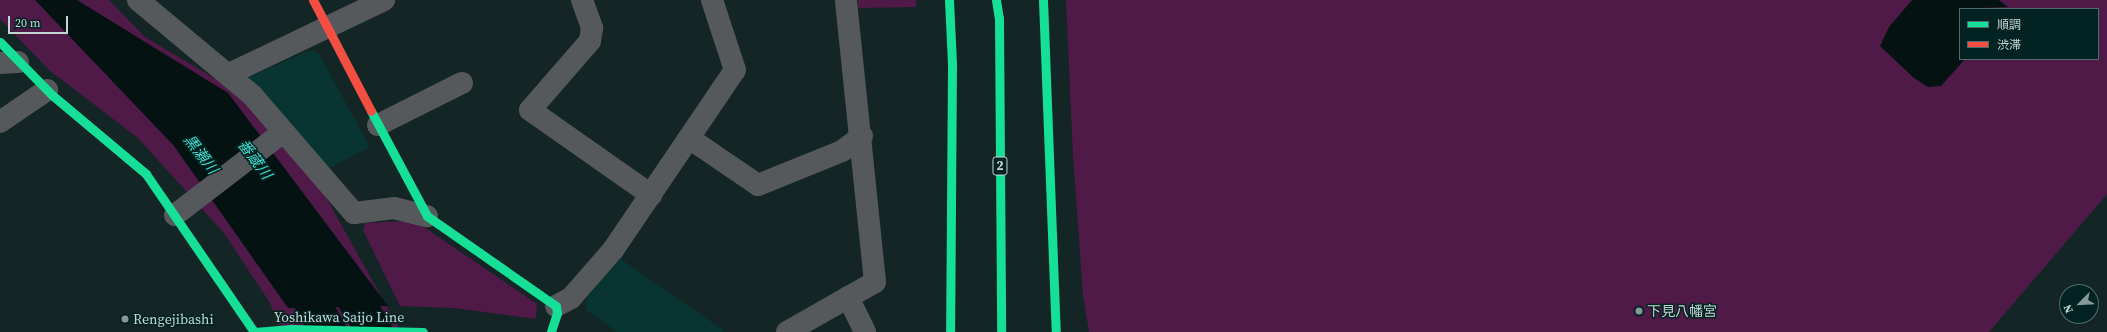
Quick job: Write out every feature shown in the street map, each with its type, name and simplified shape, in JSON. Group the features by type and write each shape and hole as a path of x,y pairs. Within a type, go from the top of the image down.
{"main road":[{"path":"313,0 427,216 556,306 557,313 551,332"},
{"path":"949,0 952,64 950,332"},
{"name":"2","path":"996,0 999,18 1001,332"},
{"path":"1043,0 1056,332"},
{"path":"0,42 9,63 47,90 146,174 182,210 255,332"},
{"name":"Yoshikawa Saijo Line","path":"255,332 290,329 423,332"}],"street":[{"path":"138,0 154,16 229,74 252,95 280,134 354,213 394,208 427,216"},
{"path":"229,74 384,0"},
{"path":"582,0 592,28 590,41 530,110 651,195"},
{"path":"556,306 571,298 613,250 735,70 712,0"},
{"path":"787,332 875,282 862,136 846,0"},
{"path":"945,0 952,64"},
{"path":"378,125 462,83"},
{"path":"0,122 47,90"},
{"path":"182,210 280,134"},
{"path":"689,138 758,185 842,151 862,136"},
{"path":"848,297 865,332"}],"shaded area":[{"path":"0,0 109,0 145,37 241,94 317,181 401,332 281,332 270,303 224,233 138,138 49,70 0,19"},
{"path":"858,0 916,0 916,7 858,8"},
{"path":"1066,0 2107,0 2107,194 1989,332 1089,332 1083,295 1073,156"},
{"path":"310,50 319,54 370,147 322,172 247,78"},
{"path":"405,221 424,227 537,304 536,319 454,308 400,306 363,230 365,223"},
{"path":"621,259 726,332 617,332 586,310 585,302 614,260"}],"water":[{"path":"35,0 77,0 228,93 388,306 288,308 174,146"},
{"path":"1912,0 1999,0 2008,7 1959,8 1959,60 1964,60 1941,86 1928,87 1914,78 1880,46 1889,27"}],"waterway":[{"name":"黒瀬川","path":"290,264 329,332"},
{"name":"番蔵川","path":"333,264 375,332"}],"traffic: fast":[{"path":"949,0 952,64 950,332"},
{"path":"996,0 999,18 1001,332"},
{"path":"1043,0 1056,332"},
{"path":"0,42 52,95 146,174 254,332"},
{"path":"371,111 427,216 556,306 557,313 551,332"},
{"path":"255,332 291,329 423,332"}],"traffic: jam":[{"path":"313,0 371,111"}],"place":[{"name":"下見八幡宮","path":"1639,311"},
{"name":"Rengejibashi","path":"125,319"}]}
